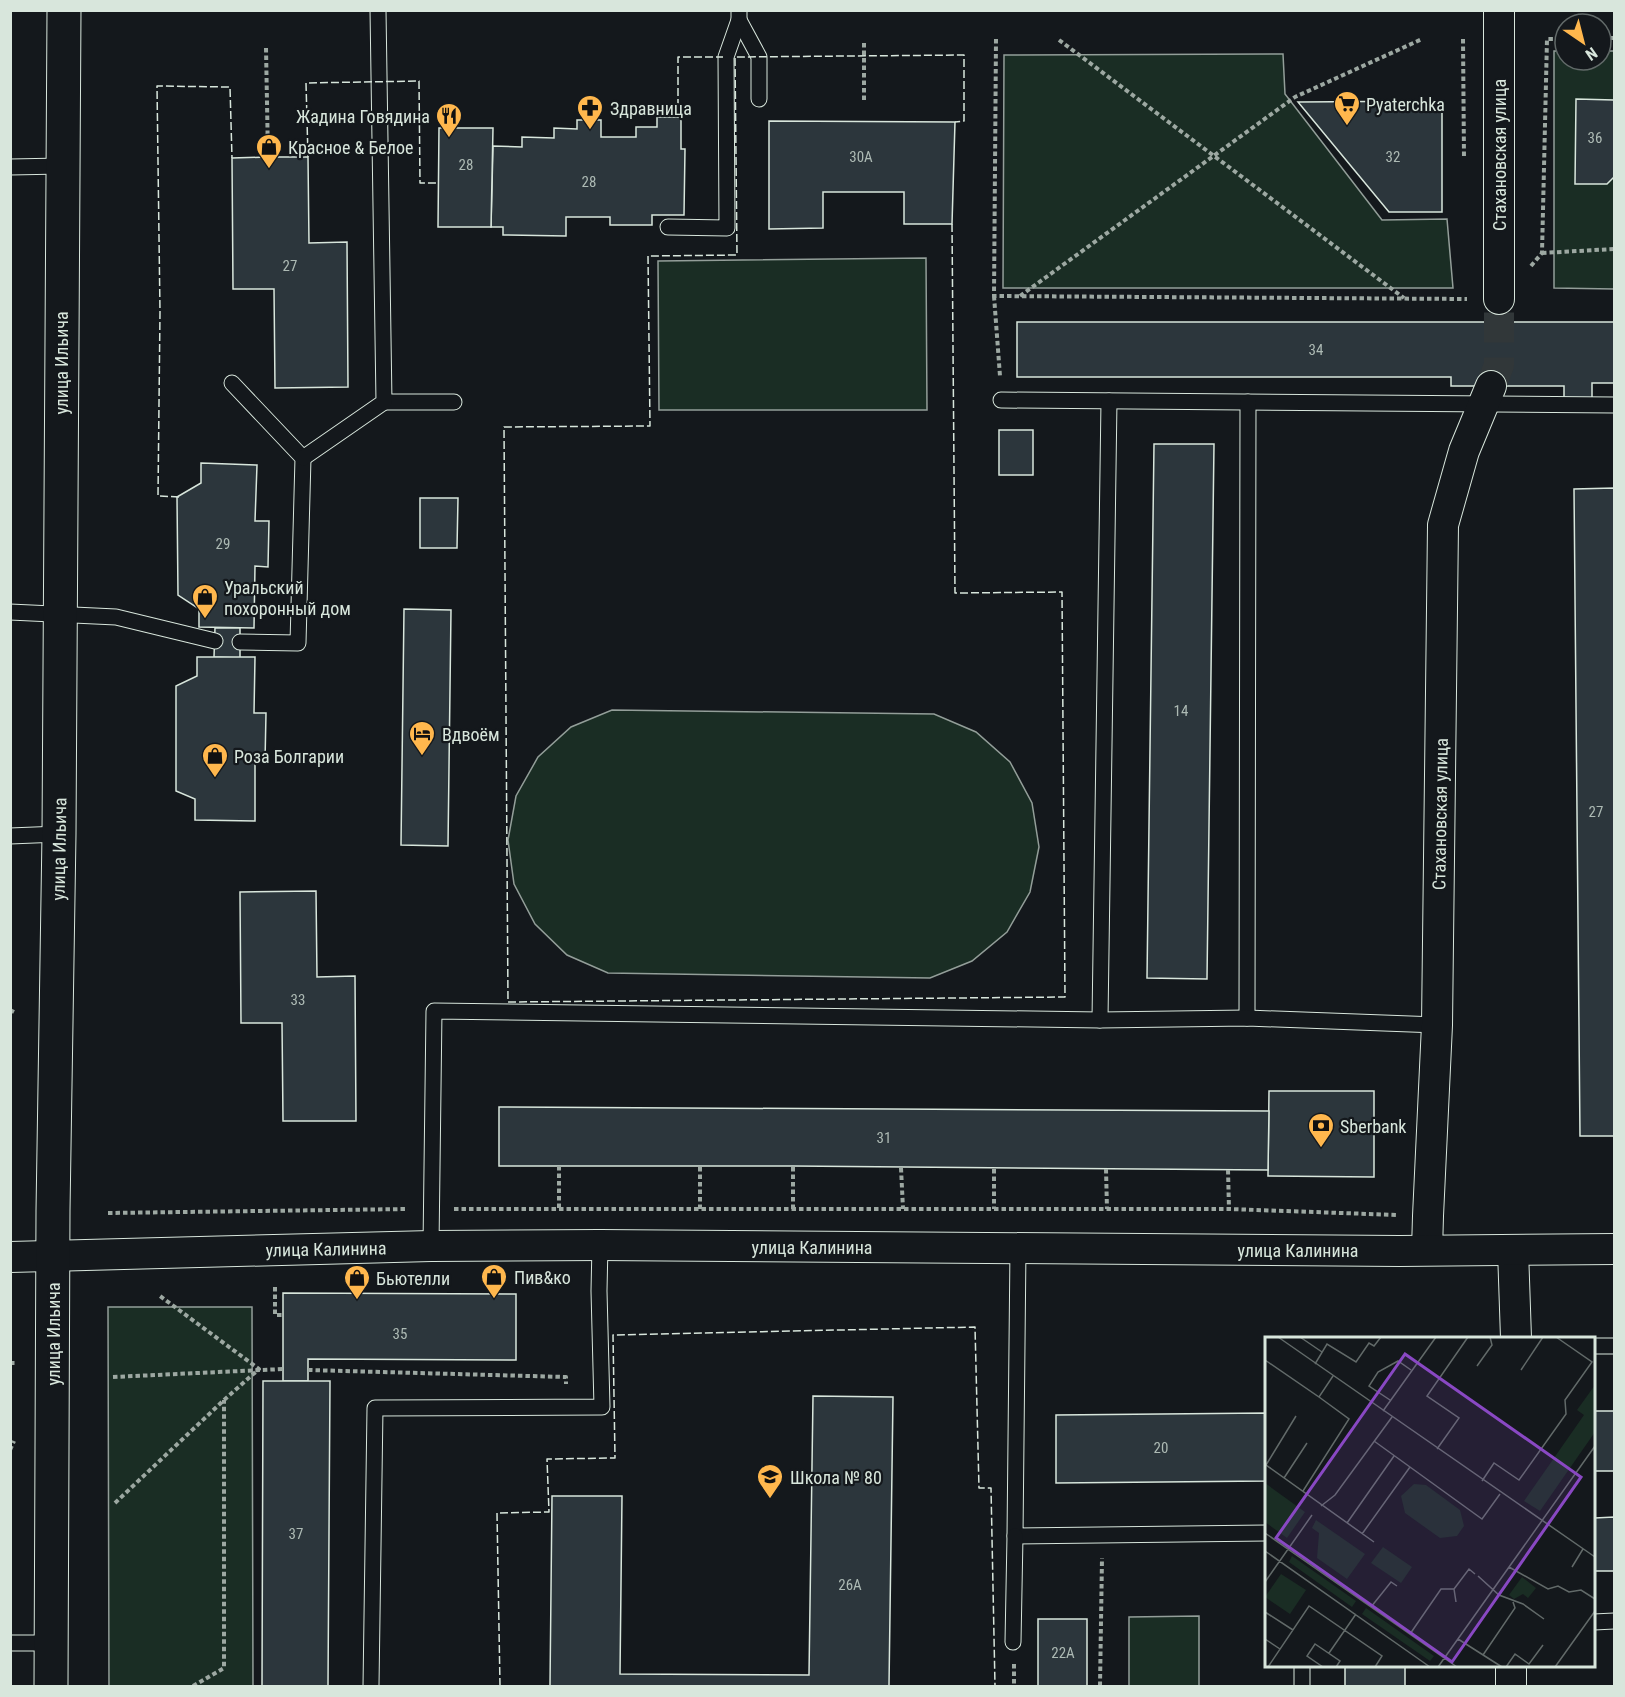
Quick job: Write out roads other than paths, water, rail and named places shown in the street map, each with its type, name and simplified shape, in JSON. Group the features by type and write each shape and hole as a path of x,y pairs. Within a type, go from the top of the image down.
{"street":[{"name":"улица Ильича","path":"51,1686 52,1257 59,834 64,10"},
{"name":"Стахановская улица","path":"1499,10 1499,299"},
{"name":"Стахановская улица","path":"1427,1250 1437,1024 1443,525 1464,451 1486,395"},
{"name":"улица Калинина","path":"10,1257 431,1246 600,1245 1614,1249"},
{"path":"1513,1250 1516,1337"},
{"path":"1511,1667 1511,1686"}],"lane":[{"path":"378,10 384,402"},
{"path":"739,15 759,57 759,99"},
{"path":"668,227 727,228 726,57 739,15"},
{"path":"10,166 62,166"},
{"path":"232,383 303,458 298,643 240,642"},
{"path":"1001,400 1248,402 1486,395 1614,405"},
{"path":"1100,1020 1109,401"},
{"path":"303,458 384,402 454,402"},
{"path":"1248,402 1248,1018"},
{"path":"10,612 116,617 215,641"},
{"path":"10,836 59,834"},
{"path":"431,1246 434,1011 1100,1020 1248,1018 1437,1024"},
{"path":"371,1686 375,1408 602,1407 600,1245"},
{"path":"1013,1642 1018,1248"},
{"path":"1595,1346 1614,1346"},
{"path":"1015,1536 1265,1533"},
{"path":"1595,1622 1614,1622"},
{"path":"10,1643 51,1643"},
{"path":"1302,1667 1302,1686"}],"tunnel":[{"path":"1491,386 1499,365 1499,299"}],"place":[{"name":"Pyaterchka","path":"1347,127"},
{"name":"Здравница","path":"590,131"},
{"name":"Жадина Говядина","path":"449,139"},
{"name":"Красное & Белое","path":"269,170"},
{"name":"Уральский похоронный дом","path":"205,620"},
{"name":"Вдвоём","path":"422,757"},
{"name":"Роза Болгарии","path":"215,779"},
{"name":"Sberbank","path":"1321,1149"},
{"name":"Пив&ко","path":"494,1300"},
{"name":"Бьютелли","path":"357,1301"},
{"name":"Школа № 80","path":"770,1500"}]}
